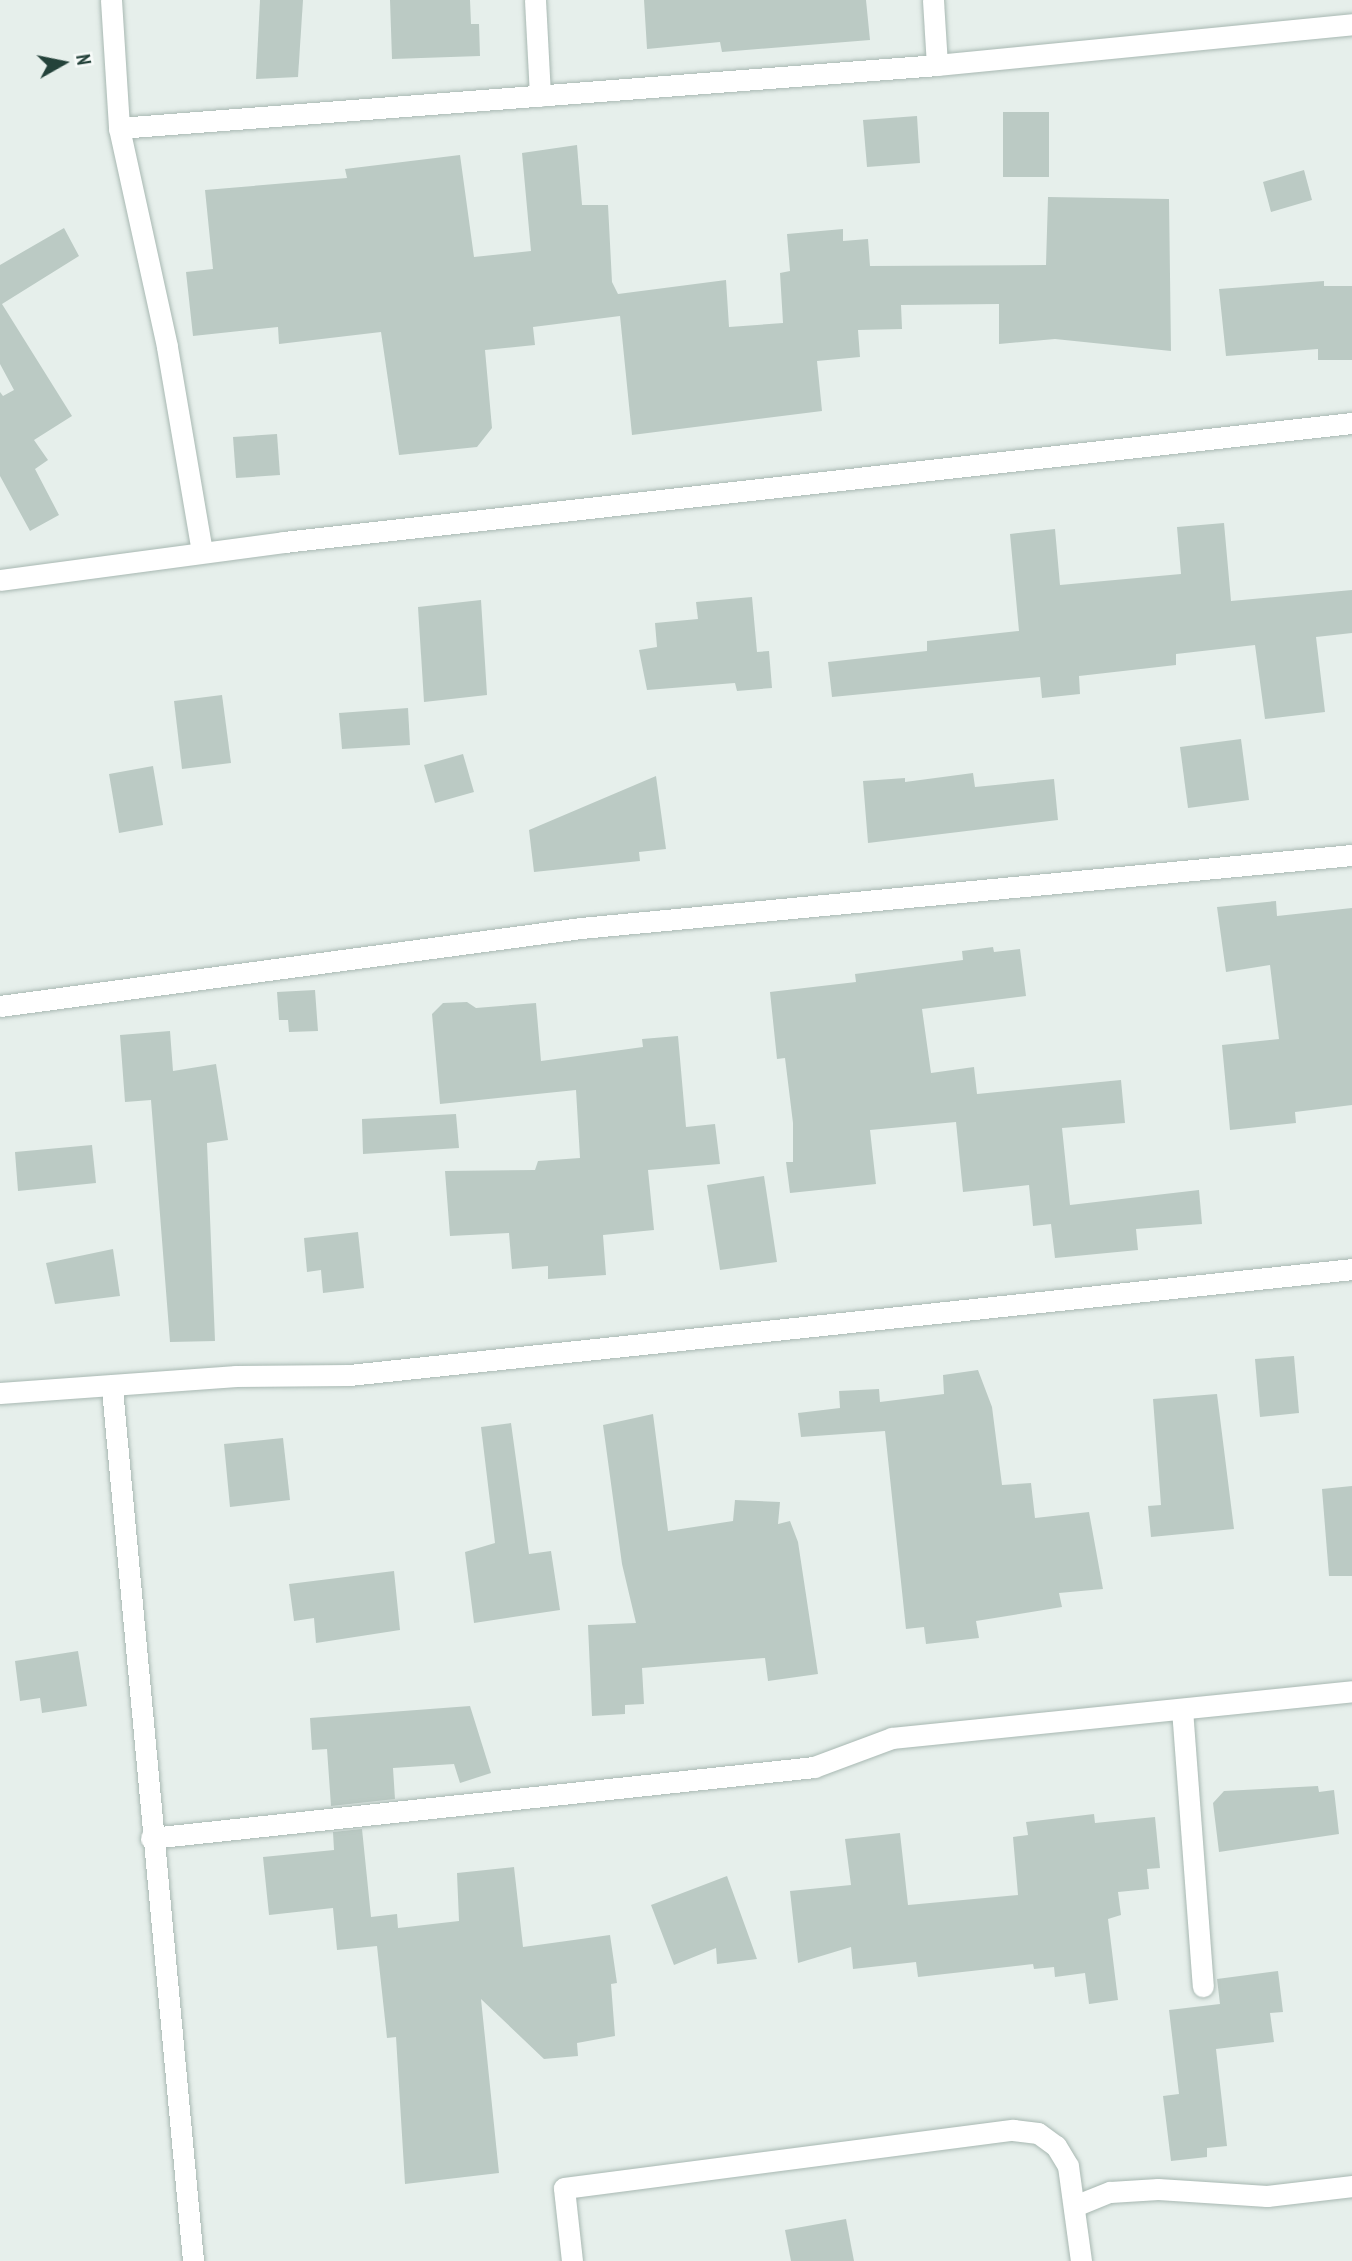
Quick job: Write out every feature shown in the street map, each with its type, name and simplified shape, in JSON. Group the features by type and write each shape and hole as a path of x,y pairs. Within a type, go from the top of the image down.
{"street":[{"path":"111,0 119,128 167,347 202,551"},
{"path":"535,0 540,96"},
{"path":"933,0 937,65"},
{"path":"119,128 937,65 1352,24"},
{"path":"0,580 202,551 1352,424"},
{"path":"0,1006 582,928 1352,855"},
{"path":"0,1393 112,1389 236,1376 349,1375 1352,1269"},
{"path":"112,1389 151,1838 193,2261"},
{"path":"151,1838 814,1766 892,1738 1352,1691"},
{"path":"1182,1709 1203,1986"},
{"path":"572,2261 564,2188 1013,2130 1047,2140 1068,2166 1077,2204 1082,2261"},
{"path":"1077,2204 1110,2192 1158,2189 1267,2196 1352,2186"}],"building":[{"path":"260,0 303,0 298,77 256,79"},
{"path":"390,0 470,0 471,24 479,24 480,56 392,59"},
{"path":"644,0 866,0 870,40 722,52 720,42 647,49"},
{"path":"1003,112 1049,112 1049,177 1003,177"},
{"path":"917,116 920,163 867,167 863,120"},
{"path":"577,145 582,205 608,205 612,282 618,294 726,280 729,327 783,323 780,273 790,271 787,234 843,229 843,241 868,239 870,266 1046,265 1048,197 1169,199 1171,351 1055,339 999,344 999,304 901,305 902,329 858,330 860,357 817,361 822,411 632,435 620,316 533,327 535,345 485,350 492,428 477,447 399,455 381,332 279,344 278,327 193,336 186,272 213,269 205,190 347,178 345,169 460,155 474,257 531,251 522,153"},
{"path":"1304,170 1312,200 1271,212 1263,182"},
{"path":"64,228 79,256 2,304 72,416 34,440 48,460 35,469 59,515 30,531 0,476 0,392 3,396 14,390 0,364 0,265"},
{"path":"1324,281 1324,286 1352,286 1352,360 1318,360 1318,349 1226,356 1219,289"},
{"path":"277,434 280,475 236,478 233,437"},
{"path":"1224,523 1231,601 1352,590 1352,633 1316,637 1325,712 1265,719 1255,645 1176,654 1176,665 1079,676 1080,694 1042,698 1040,677 832,697 828,662 927,651 927,641 1019,631 1010,534 1055,529 1060,585 1181,574 1177,527"},
{"path":"752,597 757,652 769,651 772,688 737,691 735,683 647,690 639,650 657,647 655,623 698,619 696,602"},
{"path":"481,600 487,695 424,702 418,607"},
{"path":"222,695 231,763 182,769 174,701"},
{"path":"408,708 410,745 342,749 339,713"},
{"path":"1241,739 1249,800 1188,808 1180,747"},
{"path":"463,754 474,792 435,803 424,765"},
{"path":"153,766 163,825 119,833 109,774"},
{"path":"973,773 975,787 1054,779 1058,820 868,843 863,781 905,778 905,782"},
{"path":"656,776 666,849 639,852 640,861 534,872 529,830"},
{"path":"1276,901 1277,916 1352,908 1352,1105 1295,1112 1296,1123 1230,1130 1222,1045 1279,1039 1270,965 1226,972 1217,907"},
{"path":"993,947 994,952 1020,949 1026,996 922,1009 931,1073 974,1067 977,1094 1121,1080 1125,1123 1062,1128 1070,1205 1199,1190 1202,1224 1136,1229 1138,1250 1055,1258 1051,1224 1033,1226 1029,1185 963,1192 956,1122 870,1130 876,1184 790,1193 786,1162 793,1162 793,1123 785,1058 777,1059 770,992 856,982 855,974 963,960 962,951"},
{"path":"315,990 318,1031 289,1032 288,1020 279,1020 277,992"},
{"path":"467,1002 476,1008 536,1003 541,1061 643,1047 642,1039 678,1036 686,1127 715,1124 720,1164 648,1170 654,1230 603,1235 606,1275 548,1279 548,1266 512,1269 509,1233 450,1236 445,1171 535,1170 538,1161 580,1158 576,1090 440,1104 432,1014 443,1003"},
{"path":"170,1031 173,1071 216,1064 228,1140 207,1143 215,1341 170,1342 151,1100 125,1102 120,1035"},
{"path":"456,1114 459,1148 363,1154 362,1119"},
{"path":"92,1145 96,1183 18,1191 15,1152"},
{"path":"764,1176 777,1262 720,1270 707,1185"},
{"path":"358,1232 364,1288 323,1293 321,1270 307,1272 304,1238"},
{"path":"113,1249 120,1296 55,1304 46,1263"},
{"path":"1294,1356 1299,1413 1260,1417 1255,1359"},
{"path":"978,1370 992,1407 1002,1485 1031,1483 1035,1518 1089,1512 1103,1589 1059,1593 1062,1607 976,1621 979,1638 926,1644 924,1627 906,1629 885,1431 801,1437 798,1413 840,1408 839,1391 879,1389 880,1402 944,1394 943,1375"},
{"path":"1217,1394 1234,1529 1151,1537 1148,1506 1161,1505 1153,1399"},
{"path":"653,1414 668,1531 733,1521 735,1500 780,1502 778,1524 790,1521 798,1542 818,1674 768,1681 765,1658 642,1668 644,1704 625,1705 625,1714 592,1716 588,1625 636,1623 622,1564 603,1425"},
{"path":"511,1423 529,1554 551,1551 560,1610 474,1623 465,1552 495,1543 481,1427"},
{"path":"283,1438 290,1500 230,1507 224,1444"},
{"path":"1352,1486 1352,1576 1329,1576 1322,1489"},
{"path":"394,1571 400,1630 316,1643 314,1618 294,1621 289,1584"},
{"path":"78,1651 87,1706 42,1713 40,1698 20,1701 15,1661"},
{"path":"470,1706 491,1773 460,1783 454,1764 393,1768 395,1799 331,1806 327,1749 312,1750 310,1718"},
{"path":"1318,1786 1319,1792 1334,1790 1339,1834 1219,1852 1213,1803 1224,1791"},
{"path":"1094,1814 1095,1823 1155,1817 1160,1868 1147,1869 1149,1889 1118,1892 1121,1915 1108,1919 1118,2000 1089,2004 1085,1973 1055,1977 1054,1967 1034,1969 1033,1964 918,1977 916,1962 853,1969 851,1947 798,1963 790,1891 851,1885 845,1839 900,1833 908,1905 1018,1895 1013,1837 1028,1835 1026,1822"},
{"path":"362,1829 371,1917 397,1914 398,1928 459,1921 457,1873 514,1867 523,1947 610,1935 617,1983 611,1984 615,2036 577,2043 578,2056 544,2059 481,1999 499,2173 405,2184 396,2037 387,2038 377,1946 337,1950 333,1908 269,1915 263,1857 334,1850 333,1832"},
{"path":"727,1876 757,1959 717,1964 716,1948 674,1965 651,1905"},
{"path":"1278,1971 1283,2012 1270,2013 1274,2042 1216,2049 1227,2146 1207,2148 1207,2157 1171,2161 1163,2096 1179,2094 1169,2010 1220,2004 1217,1979"},
{"path":"846,2219 854,2261 791,2261 785,2230"}]}
